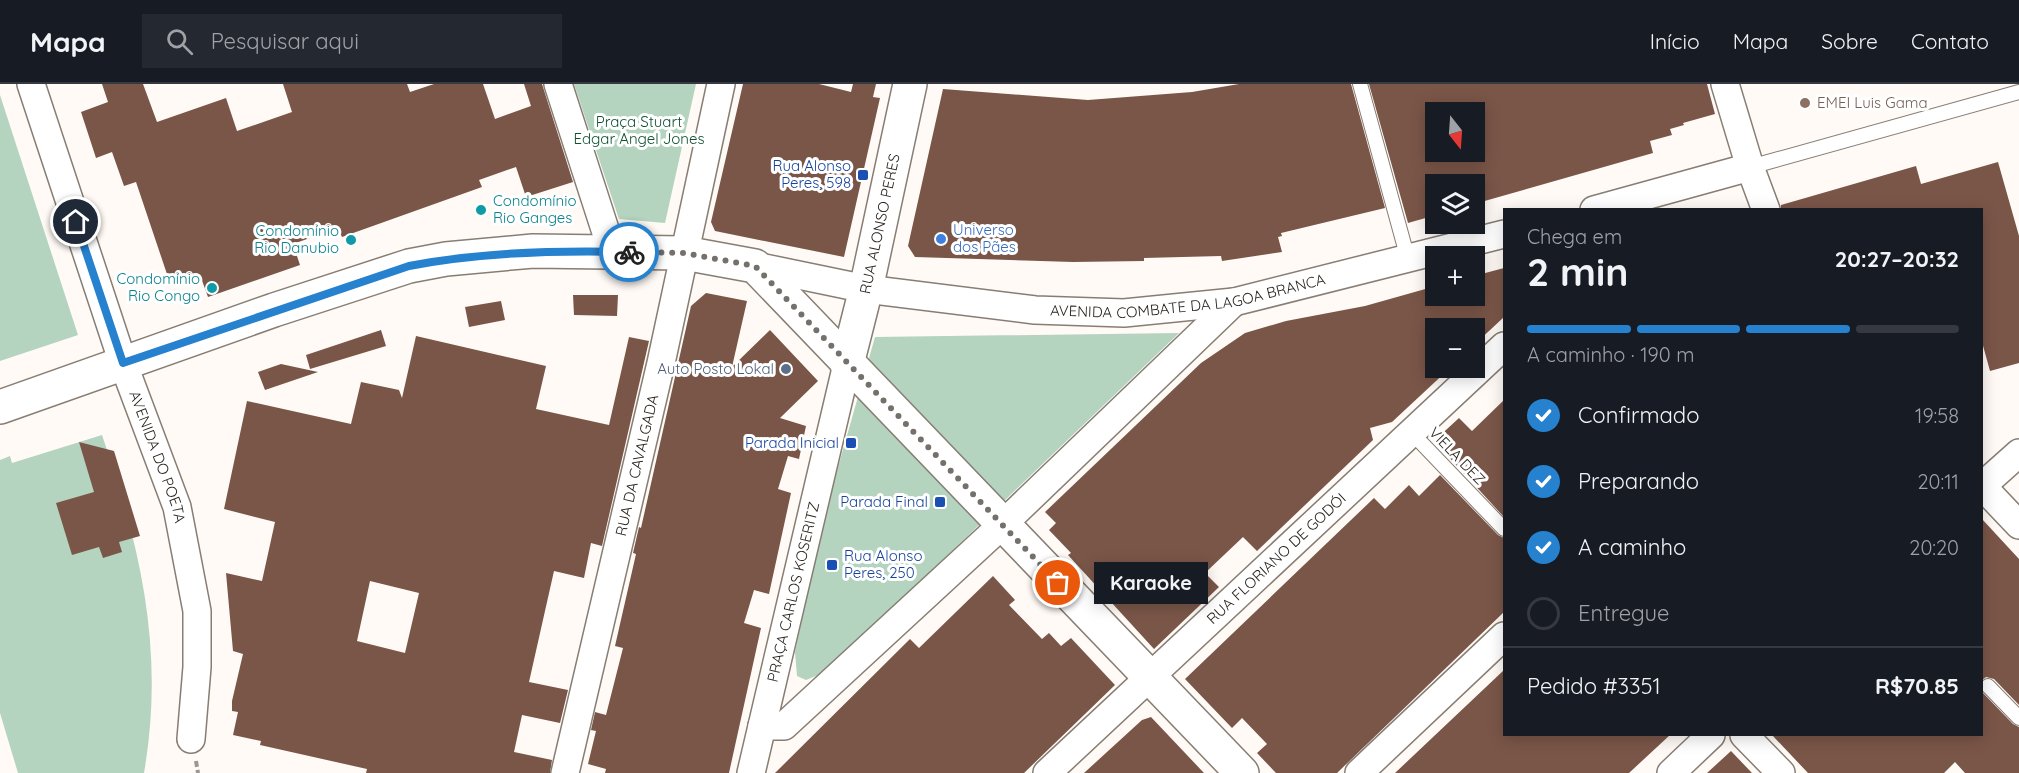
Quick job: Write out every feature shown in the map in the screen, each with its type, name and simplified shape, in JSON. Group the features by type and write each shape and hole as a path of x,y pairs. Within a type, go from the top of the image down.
{"street":[{"name":"AVENIDA DO POETA","path":"31,84 123,363 177,507 188,553 197,611 197,667 191,739"},
{"path":"558,84 612,251"},
{"name":"RUA DA CAVALGADA","path":"565,773 684,253 720,84"},
{"name":"RUA ALONSO PERES","path":"847,364 866,289 910,84"},
{"path":"1725,84 1750,168 1765,208"},
{"path":"1601,208 1750,168"},
{"path":"1654,208 1675,188"},
{"name":"AVENIDA COMBATE DA LAGOA BRANCA","path":"755,266 866,289 1035,310 1124,313 1234,302 1503,234"},
{"path":"0,407 409,266 446,259 534,251 612,251 684,253 755,266 1148,678 1242,773"},
{"path":"751,773 762,726 784,726 1002,525 1234,302"},
{"name":"RUA FLORIANO DE GODÓI","path":"1047,773 1503,346"},
{"name":"PRAÇA CARLOS KOSERITZ","path":"762,726 847,364"},
{"path":"1983,485 2019,453"},
{"path":"1983,487 2019,525"},
{"path":"1359,773 1503,637"},
{"path":"1671,773 1707,736"},
{"path":"1745,736 1781,773"}],"lane":[{"path":"1360,84 1408,259"},
{"path":"1750,168 2019,92"},
{"name":"VIELA DEZ","path":"1411,432 1503,528"},
{"path":"1988,686 2019,718"}],"green space":[{"name":"Praça Stuart Edgar Angel Jones","path":"574,84 696,84 665,223 619,219"},
{"path":"0,95 78,335 0,361"},
{"path":"1179,333 826,672 806,680 797,676 795,652 821,527 875,337"},
{"path":"102,435 128,519 146,601 152,685 150,728 144,773 18,773 0,713 0,460 10,456 12,463"}],"building":[{"path":"102,84 143,84 157,122 226,98 237,131 292,112 283,84 407,84 410,92 434,84 483,84 495,119 531,106 524,84 542,84 573,182 526,197 516,167 479,180 482,187 342,237 338,228 293,244 300,265 208,297 200,275 171,286 136,182 124,186 112,152 96,158 81,112 108,102"},
{"path":"743,84 819,84 851,92 853,84 876,84 873,97 880,98 844,257 715,231 711,222"},
{"path":"1239,84 1351,84 1385,208 1281,233 1282,236 1278,237 1282,252 1222,261 1221,256 1144,258 1144,261 1073,262 915,257 908,246 943,89 1088,100 1192,92"},
{"path":"1369,84 1707,84 1715,114 1683,123 1684,125 1670,129 1672,135 1650,141 1653,153 1485,201 1485,174 1425,174 1425,218 1408,223"},
{"path":"1998,162 2019,236 2019,363 1990,371 1983,346 1983,208 1781,208 1781,205 1916,166 1921,184"},
{"path":"1503,268 1503,318 1485,335 1485,318 1425,318 1425,378 1439,378 1392,422 1370,428 1373,440 1257,551 1243,537 1205,573 1219,587 1154,649 1068,555 1071,553 1049,530 1056,523 1045,512 1201,363 1245,333 1286,321 1365,306 1425,289 1425,306 1485,306 1485,273"},
{"path":"706,293 747,301 732,367 770,330 818,381 780,418 806,426 799,459 788,456 778,489 791,493 769,594 754,590 744,623 761,628 729,773 605,773 606,769 588,764 596,731 591,730 595,712 606,715 623,648 615,646 636,554 633,553 639,527 641,528 691,306"},
{"path":"573,295 618,295 617,316 574,315"},
{"path":"501,301 505,320 469,327 465,307"},
{"path":"381,330 386,346 310,369 306,355"},
{"path":"416,336 546,366 536,409 609,425 629,337 649,341 602,546 591,543 584,578 554,571 529,682 568,690 560,723 522,715 514,752 552,760 550,773 366,773 367,769 260,745 261,741 233,735 238,712 232,711 232,701 243,654 233,651 226,573 262,581 275,522 224,509 247,401 351,424 361,382 399,390 402,398","holes":["370,581 419,593 405,653 357,641"]},
{"path":"281,364 318,372 265,390 258,372"},
{"path":"1503,401 1503,516 1434,441 1459,418 1472,431"},
{"path":"79,442 114,451 140,536 119,542 122,552 103,558 99,547 72,555 56,503 94,492"},
{"path":"1440,475 1503,538 1503,613 1337,773 1276,773 1257,753 1267,744 1242,718 1232,728 1185,679 1374,498 1385,509 1409,485 1419,496"},
{"path":"1983,520 2019,559 2019,705 1994,679 1986,677 1983,679"},
{"path":"993,576 1015,600 1009,605 1042,639 1049,633 1061,646 1071,638 1115,685 1024,773 775,773 910,639 919,648"},
{"path":"1503,671 1503,736 1669,736 1629,773 1395,773"},
{"path":"1983,693 2013,724 2019,727 2019,773 1965,773 1955,762 1944,773 1808,773 1773,736 1983,736"},
{"path":"1151,717 1204,773 1084,773 1142,720"},
{"path":"1731,751 1752,773 1707,773"}],"way so far":[{"path":"629,252 684,253 755,266 1058,583"}],"place":[{"name":"EMEI Luis Gama","path":"1805,103"},
{"name":"Rua Alonso Peres, 598","path":"863,175"},
{"name":"Condomínio Rio Ganges","path":"481,210"},
{"name":"Universo dos Pães","path":"941,239"},
{"name":"Condomínio Rio Danubio","path":"351,240"},
{"name":"Condomínio Rio Congo","path":"212,288"},
{"name":"Auto Posto Lokal","path":"786,369"},
{"name":"Parada Inicial","path":"851,443"},
{"name":"Parada Final","path":"940,502"},
{"name":"Rua Alonso Peres, 250","path":"832,565"},
{"name":"Karaoke","path":"1058,583"}],"route":[{"path":"76,222 123,363 409,266 446,259 534,251 629,252"}]}
